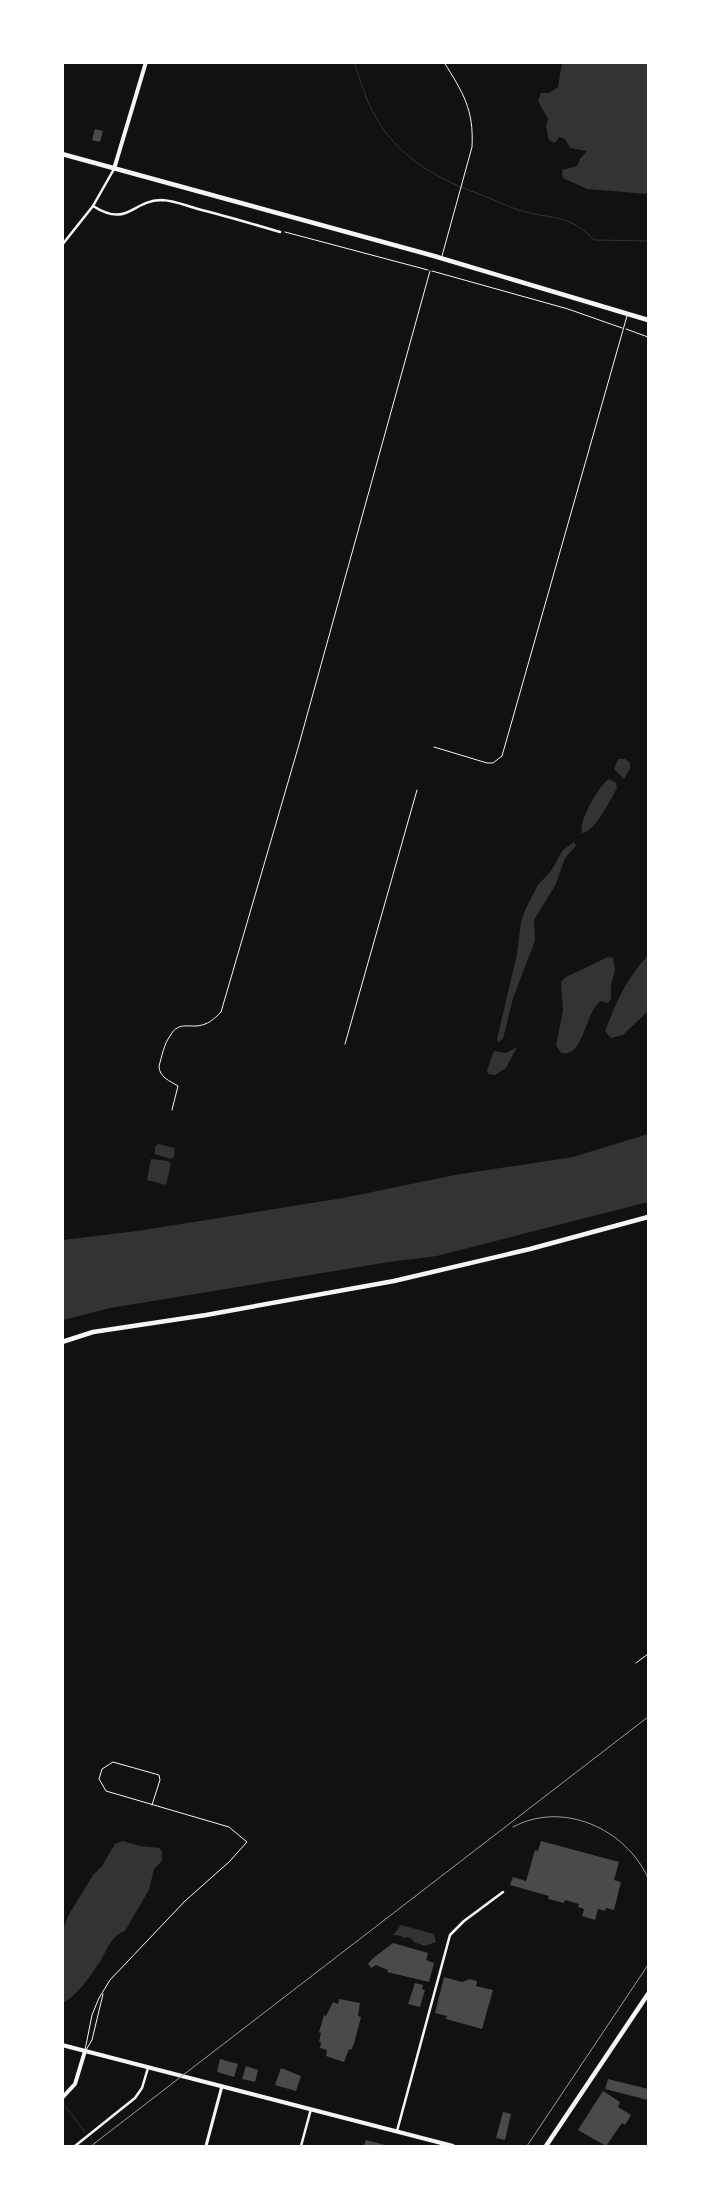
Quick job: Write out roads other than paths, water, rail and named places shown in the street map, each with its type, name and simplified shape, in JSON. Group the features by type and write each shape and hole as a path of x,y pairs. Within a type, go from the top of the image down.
{"highway":[{"path":"62,154 441,258 627,312 648,320"},
{"path":"62,1342 93,1332 206,1315 394,1281 530,1249 648,1217"},
{"path":"546,2146 648,1994"}],"main road":[{"path":"114,169 146,62"},
{"path":"62,2046 453,2146"},
{"path":"62,2098 75,2084 85,2051"}],"street":[{"path":"62,245 93,206 114,169"},
{"path":"93,206 104,212 121,215 149,202 165,200 280,232"},
{"path":"397,2131 450,1935 459,1924 503,1892"},
{"path":"75,2146 135,2098 142,2088 148,2068"},
{"path":"206,2146 222,2086"},
{"path":"301,2146 311,2110"}],"lane":[{"path":"441,258 472,147 471,112 444,62"},
{"path":"172,1110 178,1086 163,1077 159,1071 159,1066 169,1036 175,1029 185,1024 198,1026 205,1024 221,1012 430,271"},
{"path":"434,747 487,763 493,763 502,756 627,312"},
{"path":"345,1044 417,790"},
{"path":"636,1663 648,1654"},
{"path":"85,2051 92,2015 104,1991 125,1963 184,1901 229,1862 247,1842 229,1827 152,1805 106,1791 99,1782 102,1769 113,1762 159,1775 152,1805"},
{"path":"85,2051 92,2040 104,1991"}],"waterway":[{"path":"354,62 368,102 377,120 400,149 428,170 461,187 514,208 568,221 585,231 594,240 648,241"},
{"path":"65,2106 85,2132"},
{"path":"91,2138 97,2146"}],"railway":[{"path":"91,2146 648,1717"},
{"path":"513,1827 532,1819 552,1817 572,1818 591,1824 609,1833 625,1846 638,1861 648,1878"},
{"path":"527,2146 648,1965"}]}
